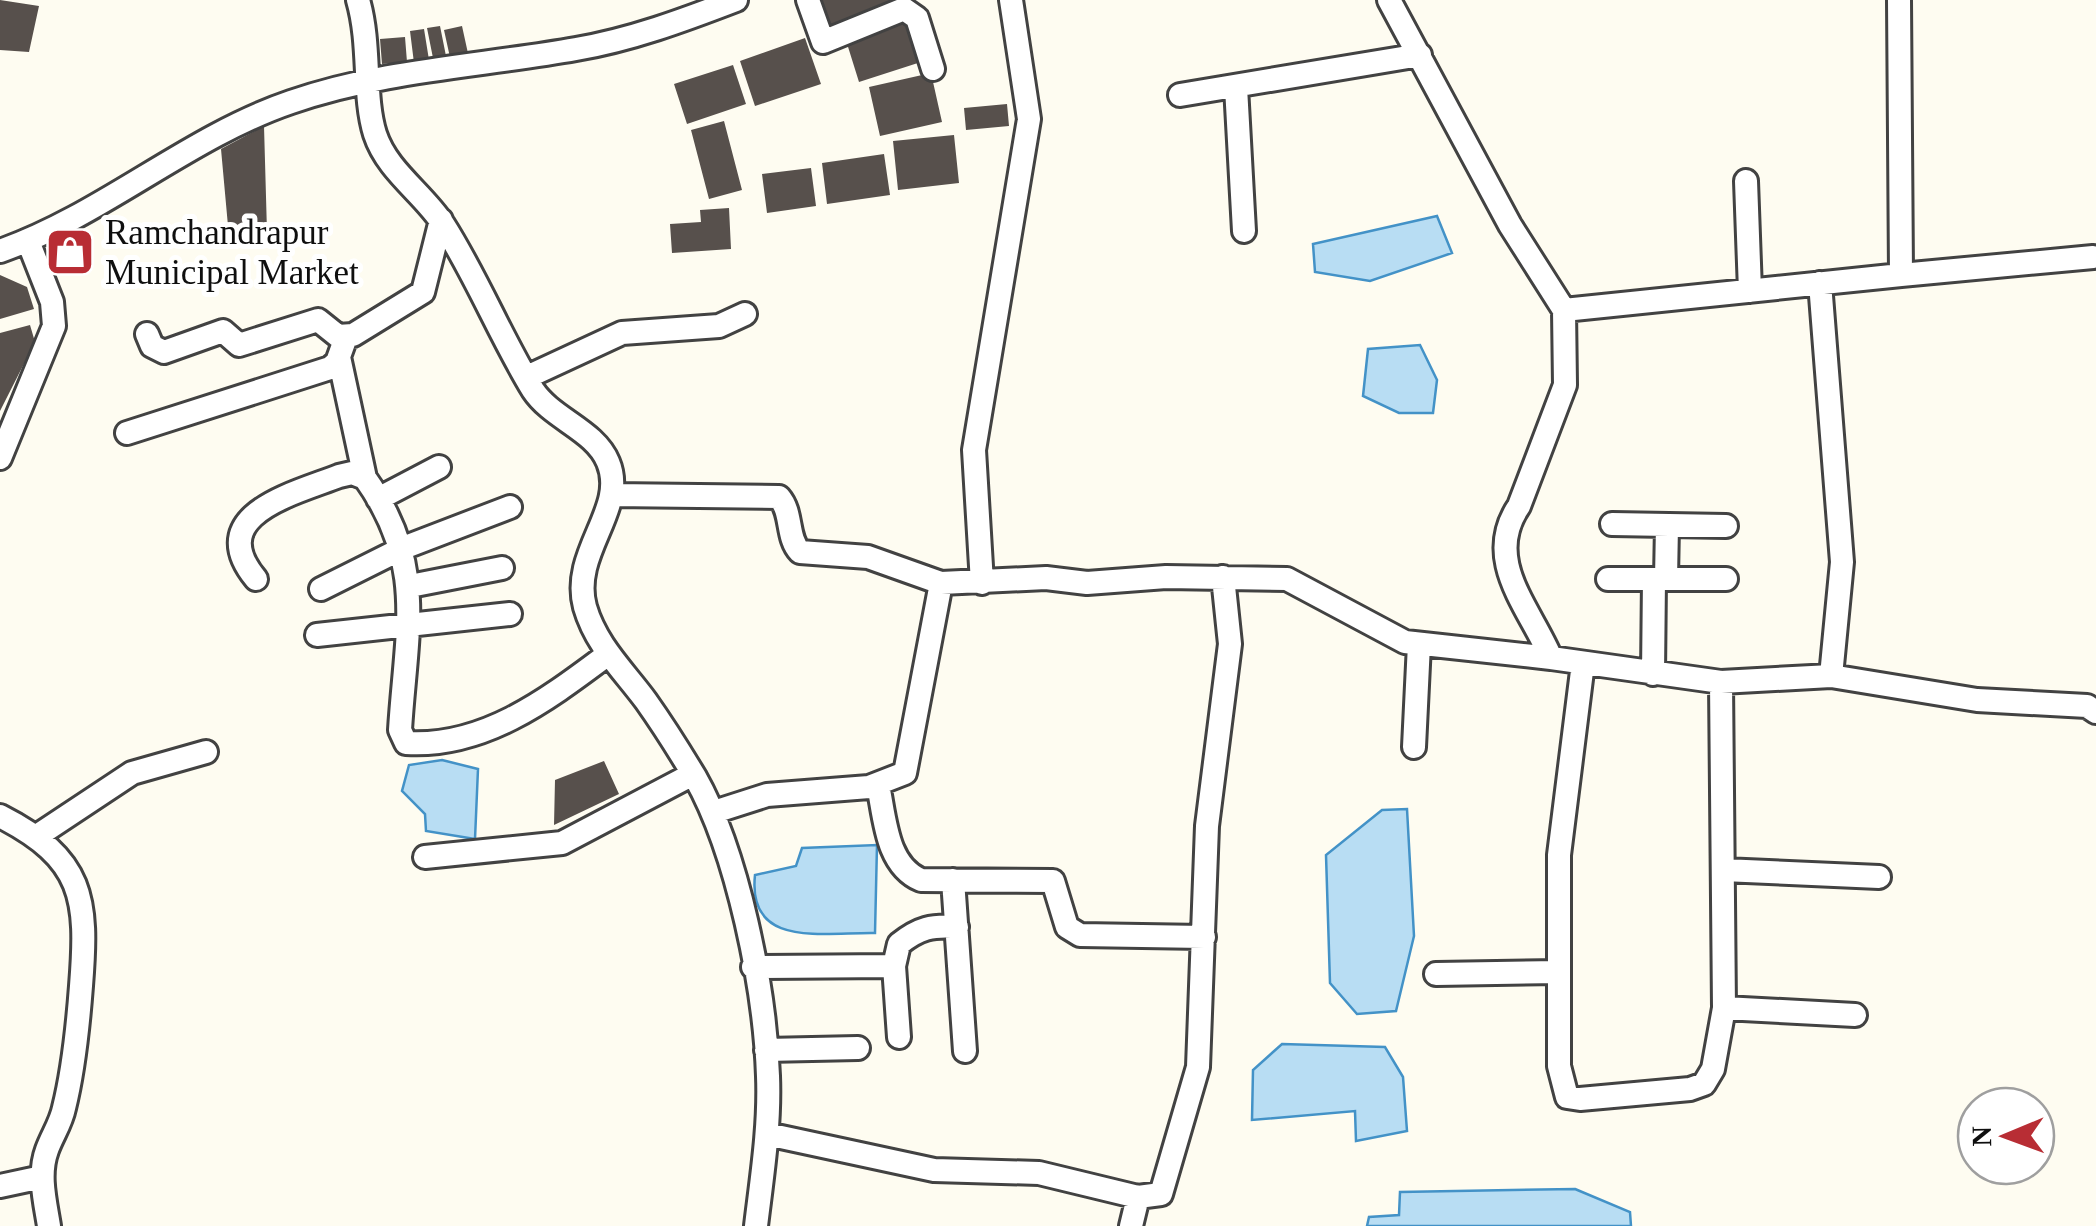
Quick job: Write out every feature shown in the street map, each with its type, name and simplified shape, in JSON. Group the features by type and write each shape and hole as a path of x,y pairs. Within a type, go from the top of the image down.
{"street":[{"path":"358,0 370,54 377,140 396,171 440,220 545,404 607,459 612,494 586,556 582,581 585,605 607,654 646,701 693,774 714,812 731,859 766,1050 767,1134 756,1226"},
{"path":"0,251 28,241 262,114 370,80 578,49 736,0"},
{"path":"808,0 823,42 903,4 917,18 933,70"},
{"path":"982,583 974,450 1029,119 1012,0"},
{"path":"1389,0 1510,225 1564,310 1566,385 1520,506 1510,520 1506,542 1510,585 1551,658"},
{"path":"1899,0 1901,275"},
{"path":"1180,95 1420,56"},
{"path":"1236,87 1244,231"},
{"path":"1746,181 1750,291"},
{"path":"127,432 330,368 343,347 423,292 440,220"},
{"path":"0,458 54,326 52,302 28,241"},
{"path":"1564,310 2095,256"},
{"path":"1820,283 1842,562 1830,676"},
{"path":"527,378 622,333 719,326 746,314"},
{"path":"148,334 152,346 164,352 223,331 239,346 318,320 343,347 365,478"},
{"path":"378,499 439,467"},
{"path":"256,580 239,549 240,535 256,514 338,476 360,474 365,478 404,548 410,586 400,733 410,744 493,728 569,684 607,654"},
{"path":"612,494 779,497 788,510 794,546 800,552 868,556 940,583 1046,578 1087,584 1287,578 1376,630 1420,644 1721,682 1830,676 1977,700 2087,706 2096,712"},
{"path":"321,589 404,548 510,507"},
{"path":"1612,524 1726,526"},
{"path":"1653,674 1667,524"},
{"path":"410,586 502,568"},
{"path":"767,1134 934,1170 1039,1172 1138,1197 1153,1198 1166,1187 1198,1068 1207,826 1230,644 1223,578"},
{"path":"1608,579 1726,579"},
{"path":"714,812 785,791 878,785 905,773 940,583"},
{"path":"317,635 510,614"},
{"path":"1414,747 1420,644"},
{"path":"1584,663 1558,855 1559,1066 1567,1097 1672,1091 1704,1084 1713,1069 1724,1008 1721,682"},
{"path":"37,836 132,773 206,752"},
{"path":"424,857 562,843 693,774"},
{"path":"878,785 893,852 909,874 921,880 1052,881 1067,927 1080,934 1204,937"},
{"path":"0,816 37,836 73,876 86,925 72,1066 64,1110 45,1156 42,1177 49,1226"},
{"path":"1723,870 1879,877"},
{"path":"953,880 965,1050"},
{"path":"899,1037 894,966 899,944 931,925 957,927"},
{"path":"753,966 894,966"},
{"path":"1436,974 1559,972"},
{"path":"1724,1008 1855,1014"},
{"path":"766,1050 858,1048"},
{"path":"0,1186 42,1177"},
{"path":"1132,1226 1138,1197"}],"water":[{"path":"1437,216 1452,253 1370,281 1315,272 1313,244"},
{"path":"1420,345 1437,380 1433,413 1399,413 1363,396 1368,349"},
{"path":"442,760 478,769 475,839 426,831 425,814 402,791 409,765"},
{"path":"1407,809 1414,936 1396,1011 1357,1014 1330,983 1326,855 1382,810"},
{"path":"877,845 875,933 792,931 776,926 763,915 756,899 755,875 796,866 802,848"},
{"path":"1282,1044 1385,1047 1403,1077 1407,1131 1356,1141 1355,1111 1252,1120 1253,1070"},
{"path":"1575,1189 1630,1212 1631,1226 1367,1226 1369,1217 1399,1215 1400,1192"}],"building":[{"path":"0,0 39,6 29,52 0,50"},
{"path":"820,0 896,0 832,27"},
{"path":"905,13 921,62 859,82 844,34"},
{"path":"440,26 447,61 434,63 427,28"},
{"path":"462,26 469,58 451,62 444,30"},
{"path":"424,29 429,60 414,63 410,31"},
{"path":"405,37 407,62 382,64 380,39"},
{"path":"805,38 821,84 755,106 740,61"},
{"path":"733,65 746,104 687,124 674,84"},
{"path":"931,73 942,122 880,136 869,87"},
{"path":"1007,104 1009,126 966,130 964,108"},
{"path":"724,121 742,190 709,199 691,130"},
{"path":"264,126 267,232 229,237 221,149"},
{"path":"954,135 959,183 898,190 893,141"},
{"path":"884,154 890,195 827,204 822,163"},
{"path":"811,168 816,206 767,213 762,174"},
{"path":"729,208 731,249 672,253 670,224 701,222 700,210"},
{"path":"0,275 27,287 34,309 0,319"},
{"path":"30,325 35,342 0,411 0,333"},
{"path":"604,761 619,794 554,825 555,780"}],"place":[{"name":"Ramchandrapur Municipal Market","path":"70,252"}]}
